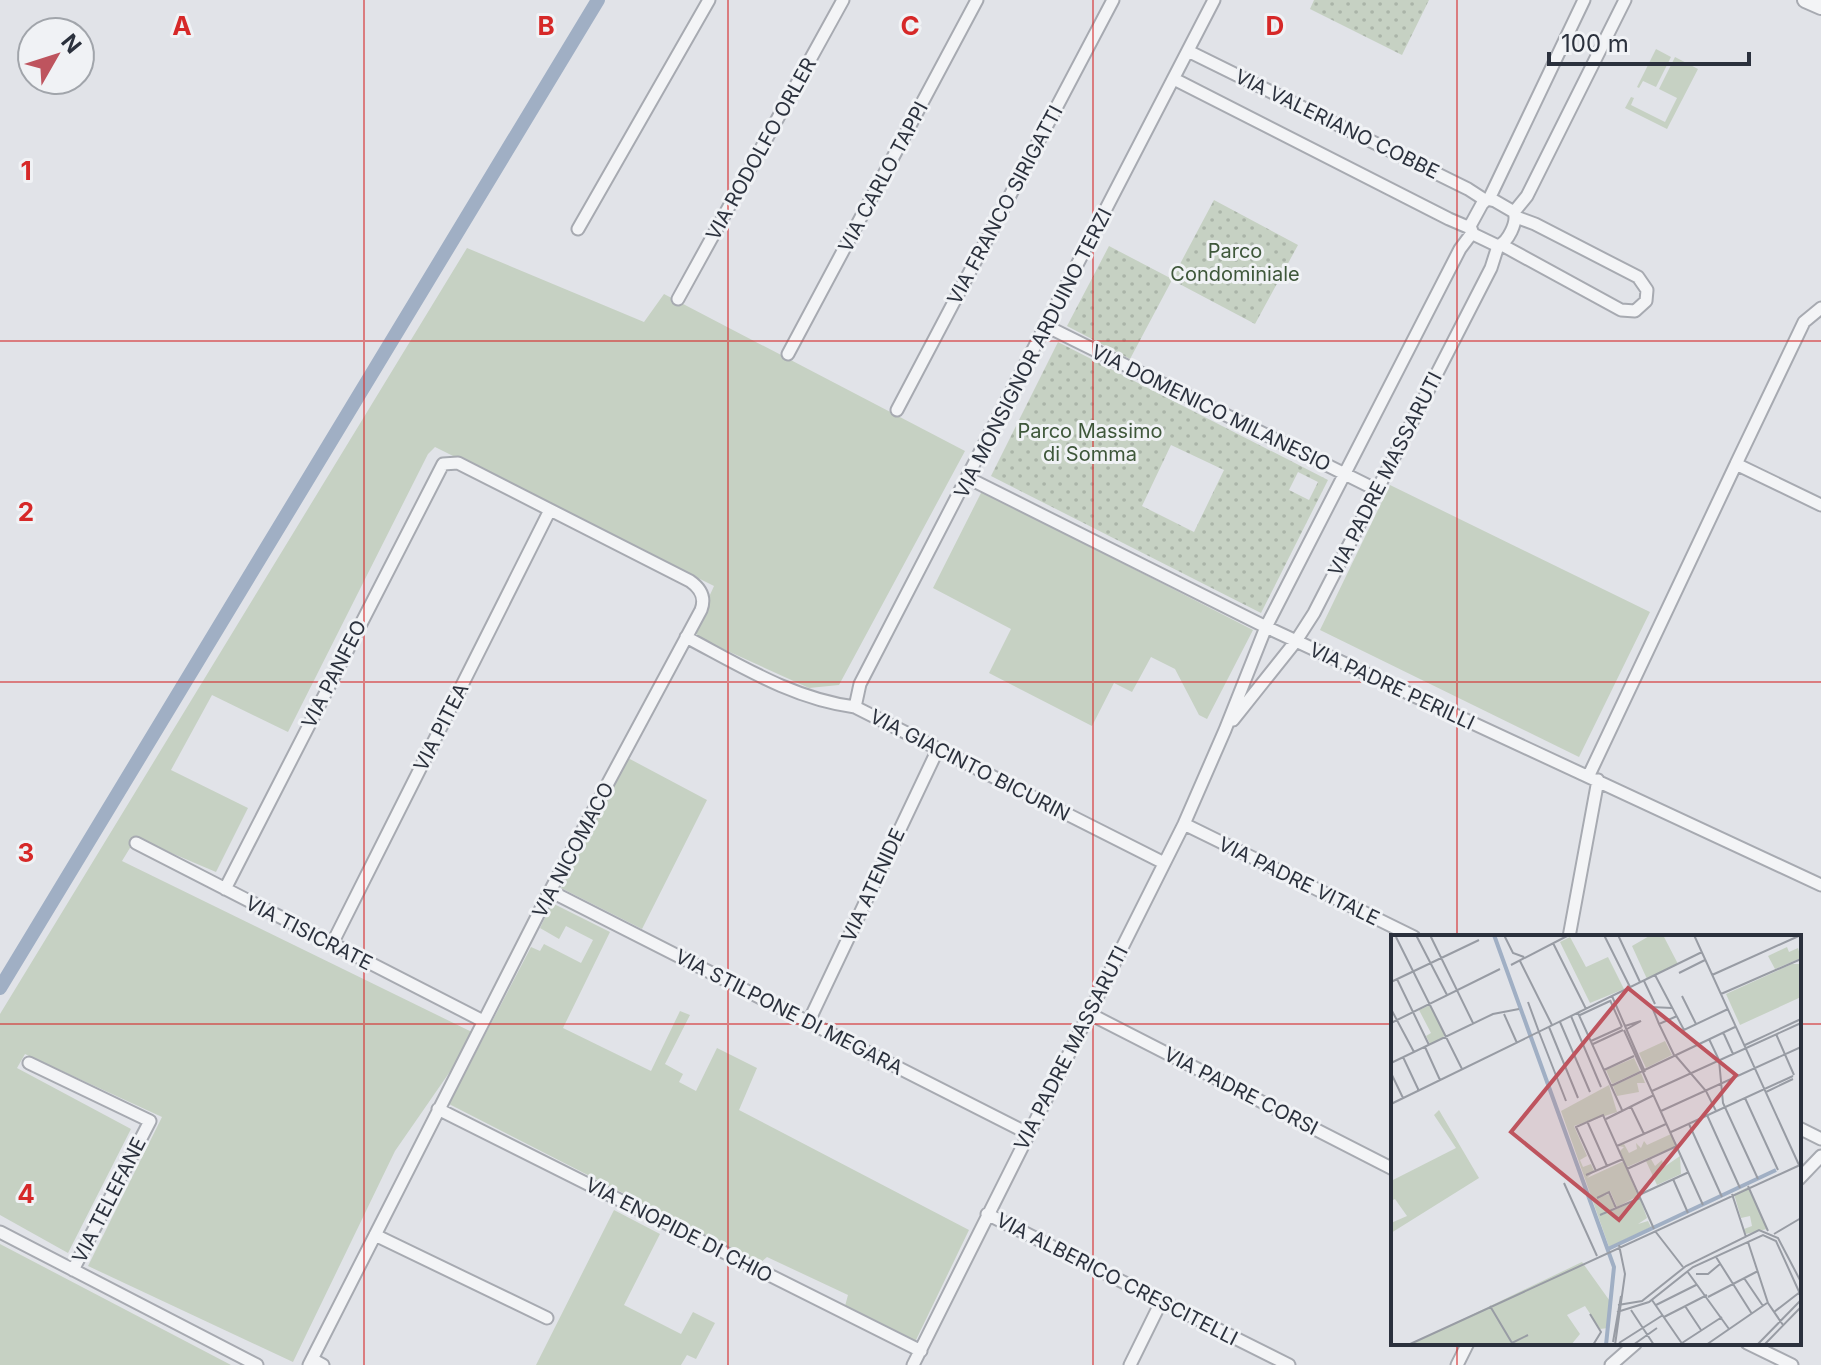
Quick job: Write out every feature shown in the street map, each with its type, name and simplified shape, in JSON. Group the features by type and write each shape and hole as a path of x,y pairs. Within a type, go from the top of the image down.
{"street":[{"path":"578,229 709,0"},
{"name":"VIA RODOLFO ORLER","path":"678,299 843,0"},
{"name":"VIA CARLO TAPPI","path":"788,354 977,0"},
{"name":"VIA FRANCO SIRIGATTI","path":"897,410 1113,0"},
{"name":"VIA MONSIGNOR ARDUINO TERZI","path":"855,707 860,684 1214,0"},
{"name":"VIA PADRE MASSARUTI","path":"913,1365 1184,824 1266,627 1488,201 1584,0"},
{"name":"VIA PADRE MASSARUTI","path":"1225,730 1296,641 1318,605 1625,0"},
{"path":"1805,0 1821,7"},
{"name":"VIA VALERIANO COBBE","path":"1174,79 1502,244 1621,310 1635,311 1646,301 1646,286 1635,275 1188,51"},
{"path":"1569,935 1594,778 1804,322 1821,308"},
{"name":"VIA DOMENICO MILANESIO","path":"1046,326 1377,490"},
{"name":"VIA NICOMACO","path":"315,1363 375,1235 483,1021 703,606 703,597 696,585 458,463 446,462"},
{"name":"VIA PANFEO","path":"225,889 438,470 446,462"},
{"path":"1736,464 1821,505"},
{"name":"VIA PADRE PERILLI","path":"968,478 1266,627 1821,885"},
{"name":"VIA PITEA","path":"332,944 550,510"},
{"name":"VIA GIACINTO BICURIN","path":"686,637 797,694 855,707 1164,863"},
{"name":"VIA ATENIDE","path":"809,1021 938,749"},
{"name":"VIA PADRE VITALE","path":"1184,824 1410,935"},
{"name":"VIA TISICRATE","path":"136,843 483,1021"},
{"name":"VIA STILPONE DI MEGARA","path":"550,891 1027,1133"},
{"name":"VIA PADRE CORSI","path":"1090,1014 1391,1168"},
{"name":"VIA TELEFANE","path":"29,1063 150,1121 73,1270"},
{"name":"VIA ENOPIDE DI CHIO","path":"438,1109 921,1351"},
{"path":"1801,1129 1821,1139"},
{"path":"1801,1177 1821,1156"},
{"name":"VIA ALBERICO CRESCITELLI","path":"987,1214 1289,1365"},
{"path":"0,1232 257,1365"},
{"path":"375,1235 547,1318"},
{"path":"1130,1365 1161,1302"},
{"path":"1457,1365 1467,1345"},
{"path":"1611,1365 1634,1345"},
{"path":"1751,1345 1792,1365"}],"green space":[{"path":"1314,0 1429,0 1402,55 1310,9"},
{"path":"1656,49 1671,57 1656,87 1643,81 1639,88 1637,87"},
{"path":"1675,57 1698,69 1667,129 1625,108 1631,97 1634,98 1631,105 1665,122 1677,98 1659,89"},
{"name":"Parco Condominiale","path":"1214,200 1298,245 1255,324 1172,280 1130,359 1067,326 1109,246 1172,279"},
{"path":"467,248 644,322 664,294 965,451 839,685 809,688 699,638 694,630 714,586 435,447 428,454 288,732 212,695 171,770 248,808 216,872 136,838 122,861 476,1034 395,1151 293,1362 88,1266 162,1117 25,1054 17,1068 131,1129 68,1253 0,1215 0,1014"},
{"name":"Parco Massimo di Somma","path":"1058,342 1328,480 1261,613 991,476","holes":["1171,445 1224,470 1194,532 1142,506","1298,472 1318,482 1309,500 1289,490"]},
{"path":"1390,485 1650,612 1579,757 1320,630"},
{"path":"982,491 1253,630 1207,719 1199,715 1175,669 1151,657 1132,692 1114,683 1092,726 989,673 1011,629 933,588"},
{"path":"628,758 707,800 642,929 561,888"},
{"path":"552,903 610,932 563,1028 651,1071 680,1011 690,1015 665,1064 683,1074 679,1082 696,1091 717,1048 757,1068 739,1110 969,1230 915,1342 845,1306 848,1295 767,1257 760,1263 449,1104 531,947 540,951 544,944 581,963 593,940 566,926 559,939 540,928"},
{"path":"614,1210 660,1234 624,1305 681,1334 693,1312 715,1323 696,1359 687,1355 681,1365 536,1365"},
{"path":"0,1244 231,1365 0,1365"}],"waterway":[{"path":"0,988 598,0"}]}
